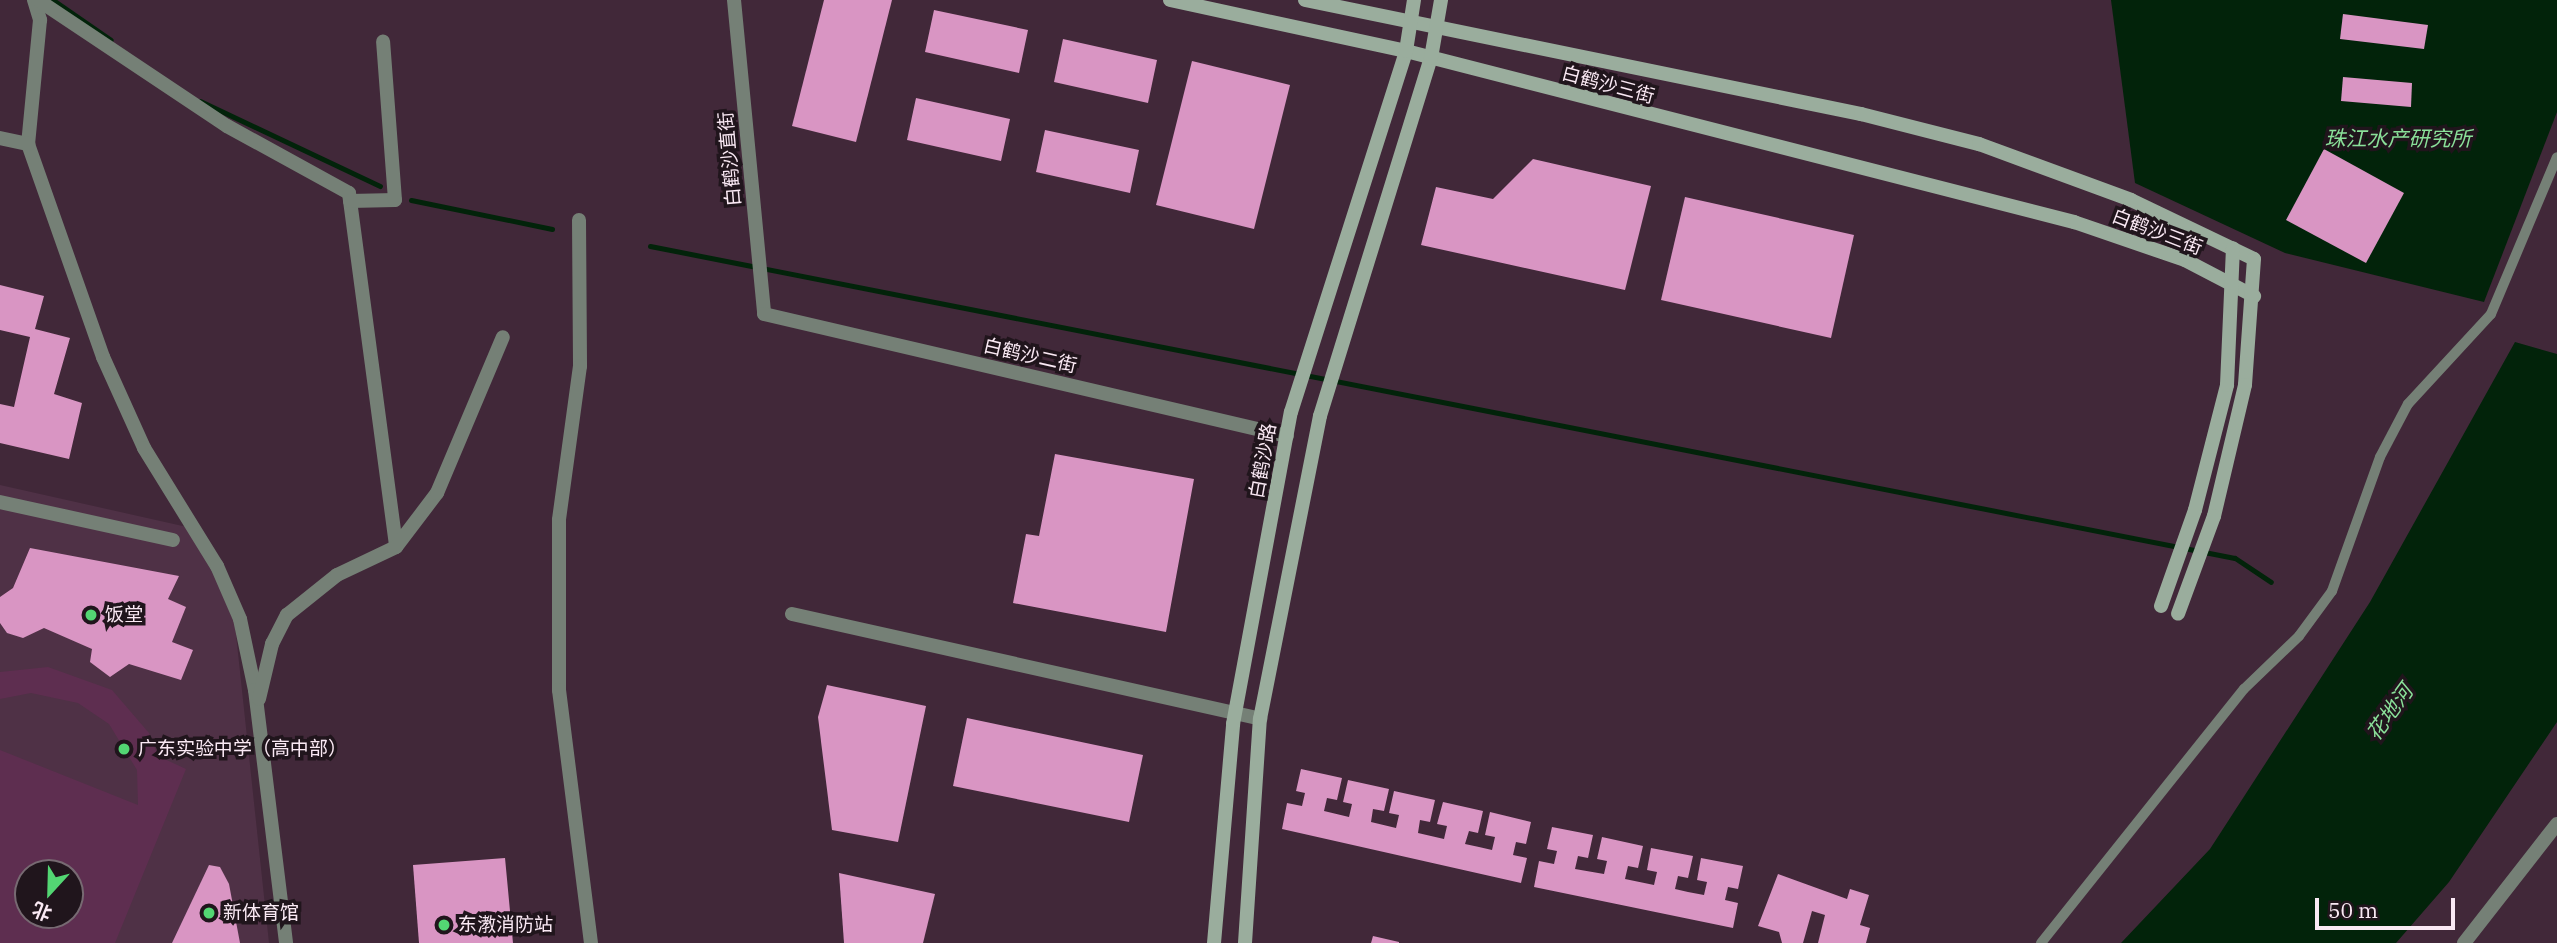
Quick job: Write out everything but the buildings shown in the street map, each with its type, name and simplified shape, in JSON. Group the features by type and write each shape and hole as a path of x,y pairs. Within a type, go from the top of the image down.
{"street":[{"path":"36,0 40,20 28,144 108,368 144,448 217,566 240,619 257,707 286,943"},
{"path":"36,0 227,126 349,193 396,547"},
{"name":"白鹤沙直街","path":"734,0 764,314"},
{"name":"白鹤沙三街","path":"1170,0 1406,51 2074,222 2185,260 2254,296 2254,259 2132,200 1979,145 1861,114 1305,0"},
{"name":"白鹤沙路","path":"1214,943 1235,713 1291,412 1406,51 1414,0"},
{"path":"1245,943 1260,719 1320,416 1342,332 1431,58 1441,0"},
{"path":"349,201 395,200 383,41"},
{"path":"0,138 28,144"},
{"path":"579,220 580,366 559,520 559,690 591,943"},
{"path":"2161,606 2195,510 2227,385 2233,248"},
{"path":"2178,614 2214,516 2245,385 2254,296"},
{"name":"白鹤沙二街","path":"764,314 1287,436"},
{"path":"257,707 272,644 287,615 337,575 396,547 437,493 503,337"},
{"path":"0,504 173,540"},
{"path":"792,614 1260,719"},
{"path":"2464,943 2557,824"}],"lane":[{"path":"2041,943 2244,689 2299,636 2332,591 2380,457 2408,404 2491,314 2557,157"},
{"path":"2161,606 2178,614"}],"shaded area":[{"name":"广东实验中学（高中部）","path":"0,485 196,529 235,625 269,943 0,943"},
{"path":"48,667 112,690 149,733 158,756 186,769 115,943 0,943 0,750 138,805 137,770 109,724 78,703 31,693 0,699 0,672"}],"water":[{"name":"珠江水产研究所","path":"2111,0 2557,0 2557,112 2484,302 2285,253 2135,183"},
{"name":"花地河","path":"2515,342 2557,354 2557,722 2449,882 2396,943 2121,943 2210,849 2370,602"}],"waterway":[{"path":"53,0 111,40"},
{"path":"200,101 380,186"},
{"path":"411,200 552,229"},
{"path":"650,246 2235,558 2271,582"}],"place":[{"name":"饭堂","path":"91,615"},
{"name":"广东实验中学（高中部）","path":"124,749"},
{"name":"新体育馆","path":"209,913"},
{"name":"东漖消防站","path":"444,925"}]}
